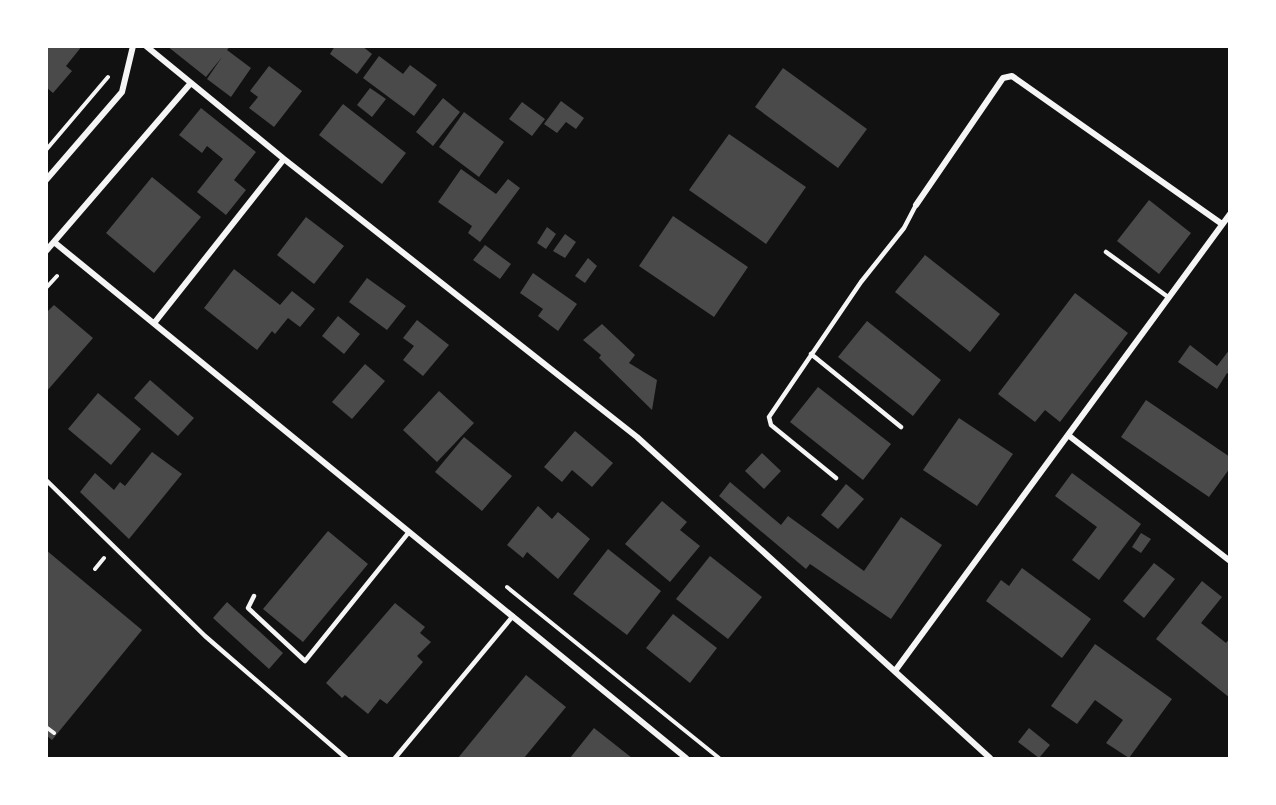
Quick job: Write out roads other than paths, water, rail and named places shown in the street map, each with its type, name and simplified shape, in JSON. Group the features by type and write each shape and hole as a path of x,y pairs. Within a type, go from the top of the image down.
{"street":[{"path":"46,180 122,92 133,46"},
{"path":"146,46 284,159 637,437 990,759"},
{"path":"916,205 1003,78 1012,76 1222,224"},
{"path":"46,251 190,84"},
{"path":"155,322 284,159"},
{"path":"895,671 1230,214"},
{"path":"54,242 155,322 686,759"},
{"path":"1068,435 1230,561"}],"lane":[{"path":"836,478 771,425 769,417 861,282 904,228 916,205"},
{"path":"1106,252 1168,297"},
{"path":"811,354 901,427"},
{"path":"46,480 205,636 345,759"},
{"path":"254,596 248,608 305,661 409,532"},
{"path":"395,759 513,616"}]}
